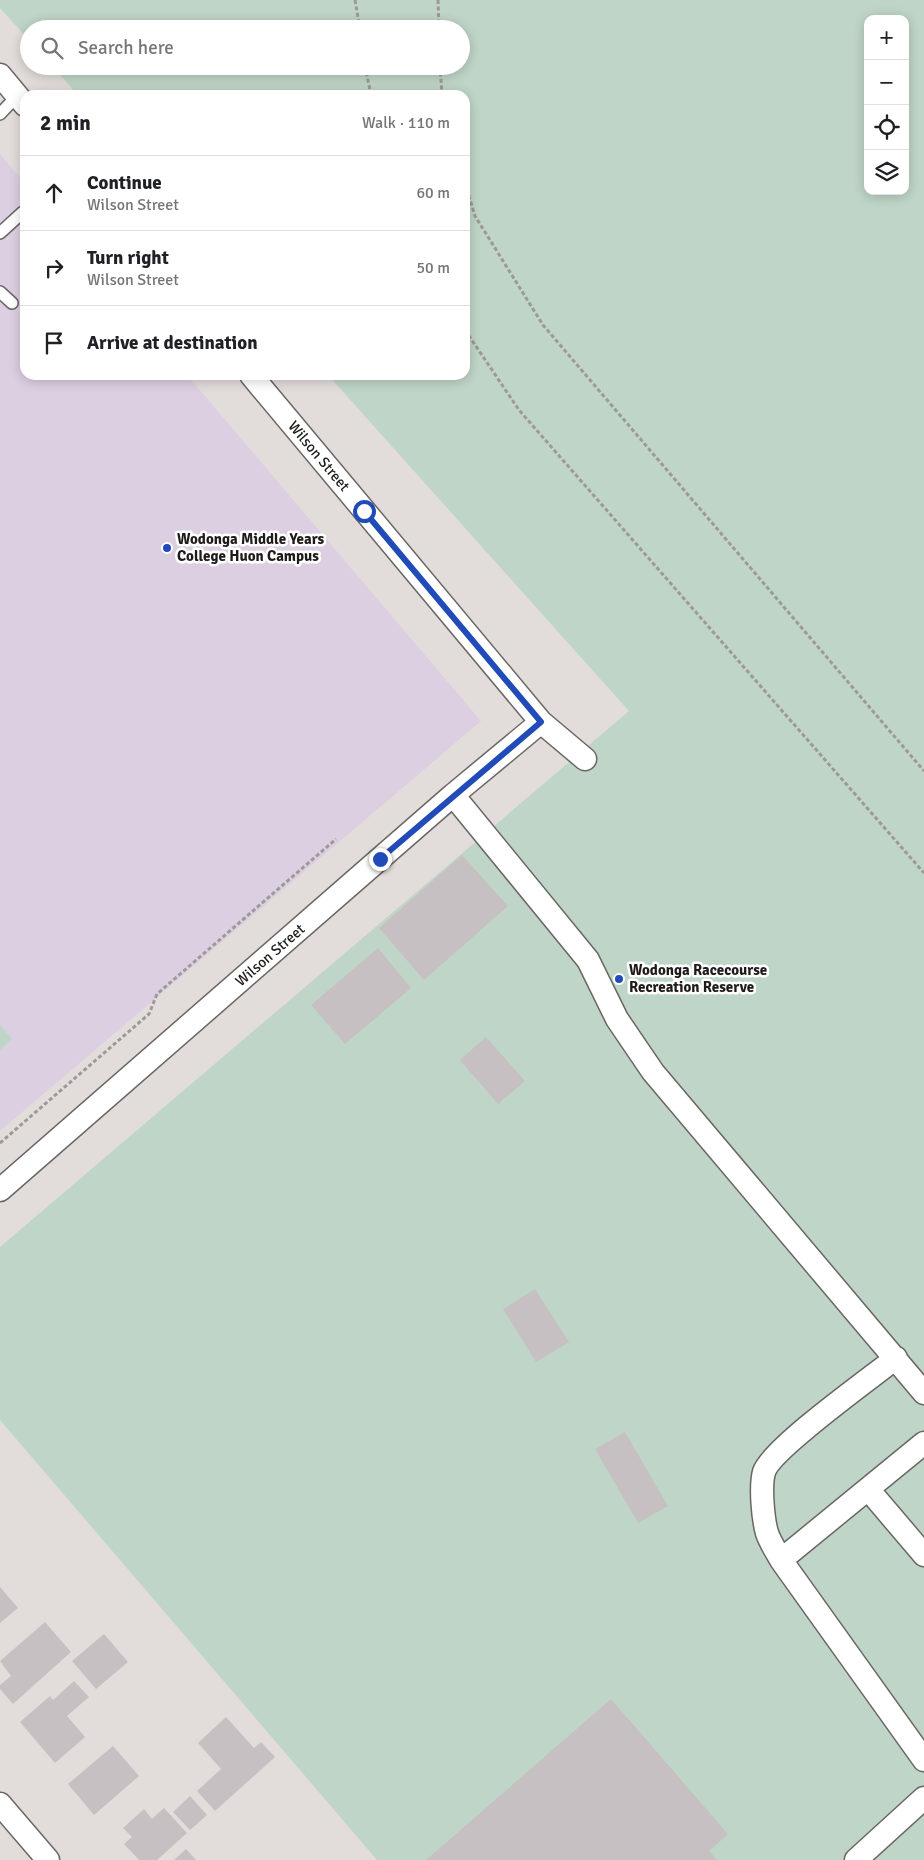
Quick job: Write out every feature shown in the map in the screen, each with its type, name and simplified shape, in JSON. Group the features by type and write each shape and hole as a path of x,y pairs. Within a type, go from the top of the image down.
{"street":[{"path":"0,75 20,100"},
{"name":"Wilson Street","path":"255,380 541,722 585,759"},
{"name":"Wilson Street","path":"0,1190 453,795 541,722"},
{"path":"453,795 588,960 617,1019 653,1072 924,1393"},
{"path":"896,1358 790,1441 772,1459 764,1472 763,1506 767,1533 781,1560 924,1760"},
{"path":"781,1560 924,1442"},
{"path":"868,1489 924,1555"},
{"path":"856,1860 924,1798"},
{"path":"0,1804 48,1860"}],"lane":[{"path":"0,114 20,102"},
{"path":"0,233 20,215"},
{"path":"0,292 12,303"}],"path":[{"path":"355,0 358,20"},
{"path":"438,0 439,20"},
{"path":"368,75 370,90"},
{"path":"441,75 442,90"},
{"path":"470,198 476,216 543,326 924,771"},
{"path":"470,337 519,410 924,874"},
{"path":"0,1144 149,1014 157,994 336,839"}],"shaded area":[{"name":"Wodonga Middle Years College Huon Campus","path":"0,154 20,178 20,380 191,380 481,721 0,1131"}],"green space":[{"name":"Wodonga Racecourse Recreation Reserve","path":"0,0 924,0 924,1860 377,1860 0,1420 0,1247 629,711 332,380 470,380 470,90 74,90 60,75 470,75 470,20 20,20 20,30 0,8"},
{"path":"0,1025 12,1039 0,1050"}],"building":[{"path":"462,855 508,906 424,980 379,928"},
{"path":"378,948 411,988 345,1044 311,1005"},
{"path":"486,1037 525,1081 498,1104 460,1060"},
{"path":"535,1289 569,1342 536,1362 503,1309"},
{"path":"625,1432 668,1506 638,1523 595,1449"},
{"path":"0,1587 18,1608 0,1623"},
{"path":"45,1622 71,1652 13,1704 0,1689 0,1685 11,1676 0,1661"},
{"path":"104,1634 128,1662 96,1689 72,1661"},
{"path":"74,1681 89,1697 67,1716 85,1737 55,1763 20,1722 50,1696 53,1700"},
{"path":"611,1699 728,1834 709,1851 717,1860 426,1860"},
{"path":"226,1717 254,1748 261,1742 275,1757 215,1811 197,1791 221,1769 198,1743"},
{"path":"113,1746 139,1776 94,1815 68,1784"},
{"path":"190,1796 207,1815 190,1830 173,1812"},
{"path":"164,1808 187,1833 157,1860 139,1860 124,1844 132,1837 123,1828 144,1809 152,1819"},
{"path":"186,1849 196,1860 174,1860"}],"place":[{"name":"Wodonga Middle Years College Huon Campus","path":"167,548"},
{"name":"Wodonga Racecourse Recreation Reserve","path":"619,979"}],"route":[{"path":"364,511 541,722 380,859"}]}
